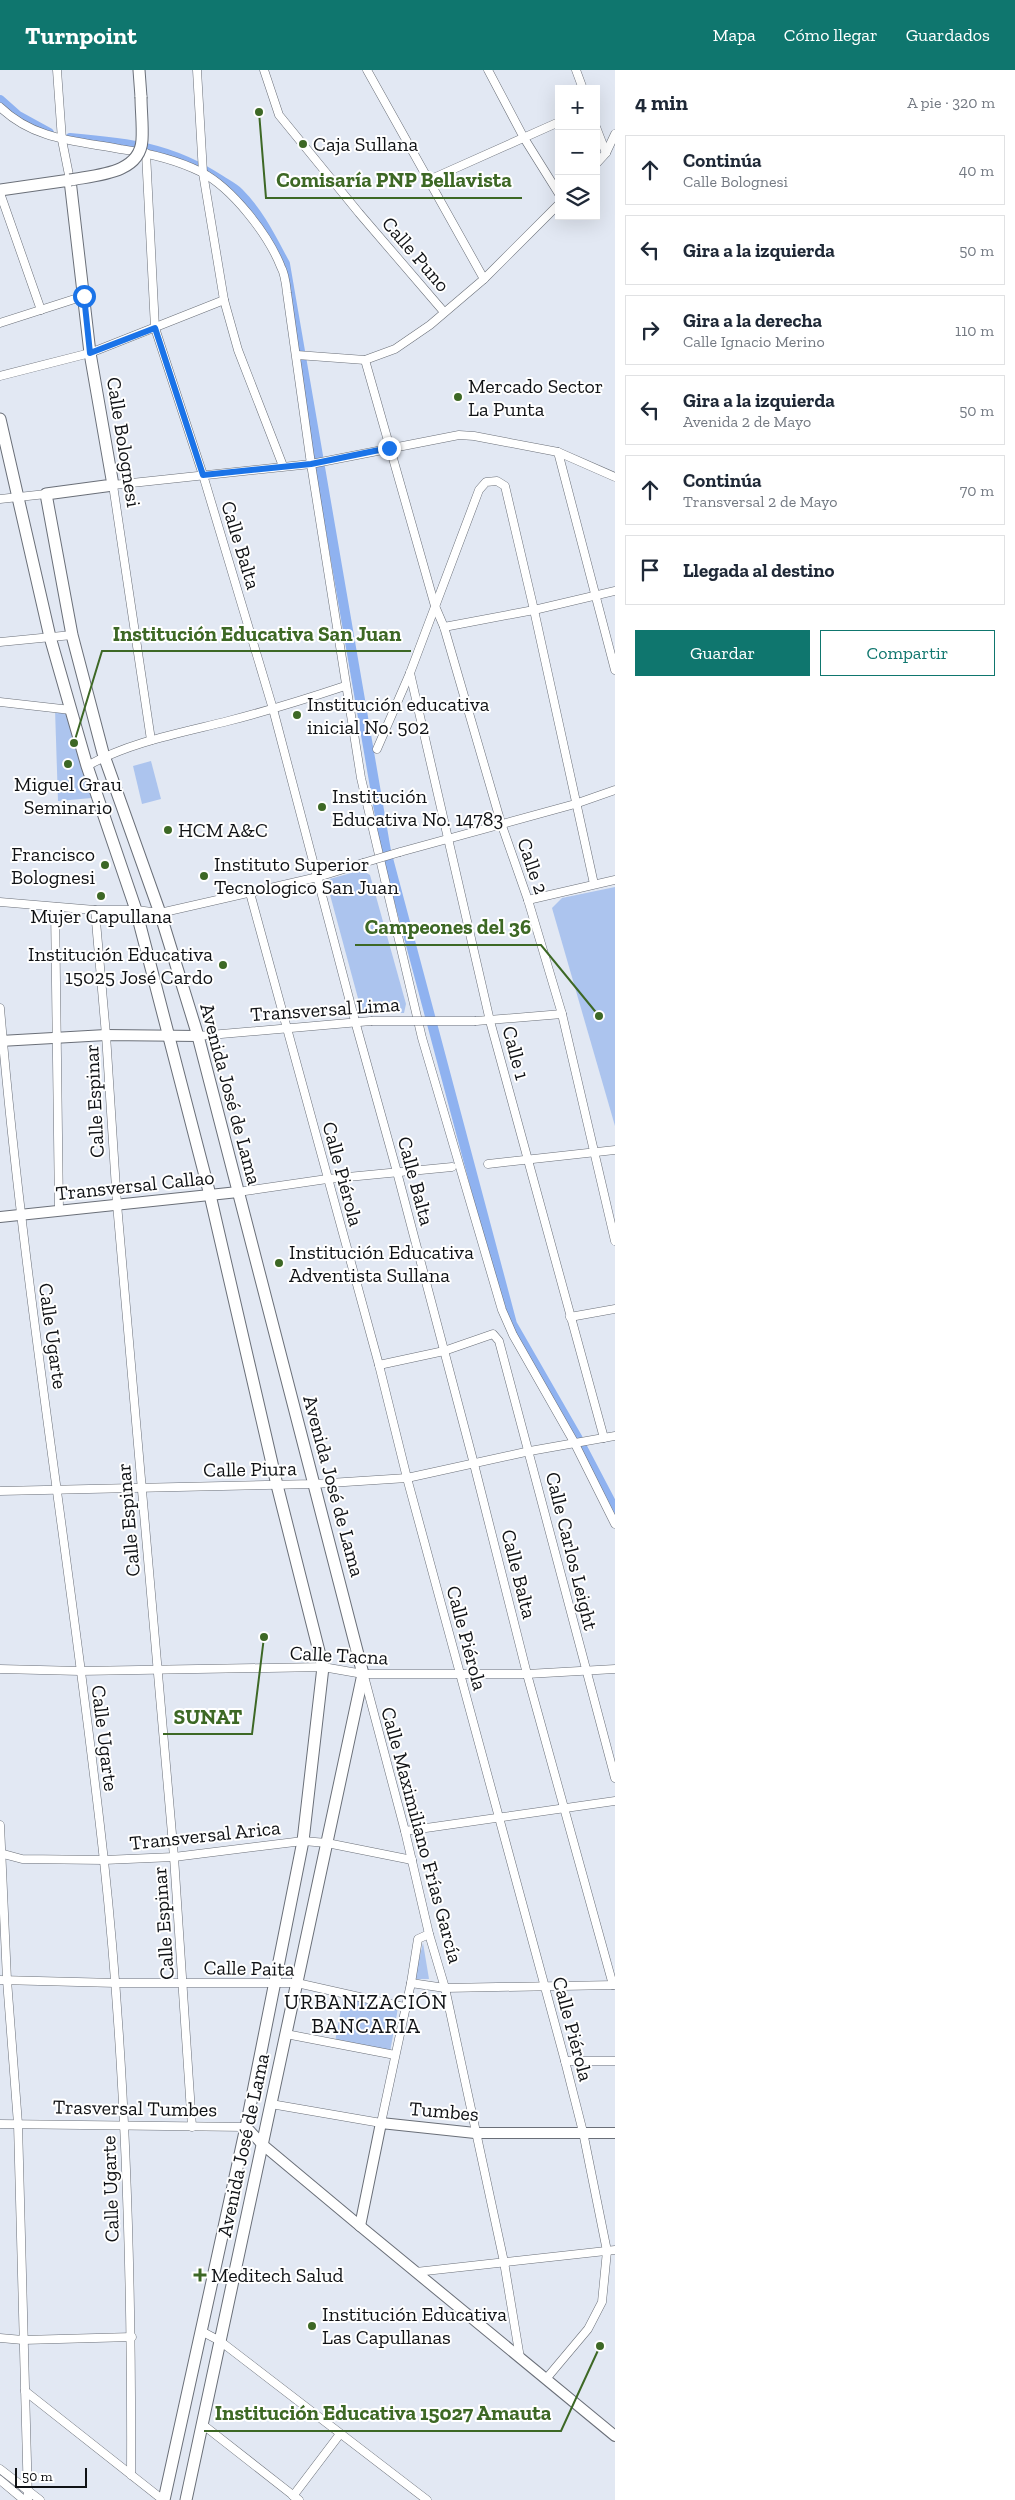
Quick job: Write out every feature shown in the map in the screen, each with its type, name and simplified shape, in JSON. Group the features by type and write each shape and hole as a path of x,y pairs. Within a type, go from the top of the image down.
{"main road":[{"path":"0,192 116,171 131,164 138,155 142,142 139,70"},
{"name":"Calle Bolognesi","path":"70,180 90,353 113,485"},
{"name":"Avenida José de Lama","path":"0,419 50,637 87,766 136,910 210,1195 277,1485 323,1667 302,1841 246,2127 203,2332 163,2500"},
{"path":"46,494 113,485"},
{"name":"Avenida José de Lama","path":"46,494 72,635 104,756 160,913 198,1036 363,1674 186,2500"}],"street":[{"name":"Calle Bolognesi","path":"57,70 62,140 70,180"},
{"path":"197,70 203,173 224,300 238,350 283,466"},
{"name":"Calle Puno","path":"264,70 279,114 359,213 444,312"},
{"path":"367,70 484,279"},
{"path":"488,70 524,138 555,188"},
{"path":"576,70 582,85"},
{"path":"0,107 19,123 62,140 146,153 176,161 203,173 238,202 260,230 282,267 345,686 361,778 422,1038 502,1310 513,1335 574,1442 615,1524"},
{"path":"429,180 555,124"},
{"path":"597,130 606,154"},
{"path":"600,160 606,154 615,134"},
{"name":"Calle Balta","path":"146,153 155,328 203,475 274,709 355,1021 398,1172 527,1674 614,1985"},
{"path":"0,192 41,310"},
{"path":"296,355 365,360 395,349 430,325 484,279 555,208"},
{"path":"0,323 84,296"},
{"path":"0,376 90,353 224,300"},
{"name":"Calle 2","path":"365,360 435,606 444,627 501,823 528,900 562,1014 596,1151 615,1240"},
{"path":"113,485 312,463 459,435 474,436 558,452 615,477"},
{"path":"558,452 615,670"},
{"path":"377,749 410,673 479,490 486,482 498,481 505,486 594,884"},
{"name":"Calle Bolognesi","path":"113,485 151,740"},
{"path":"0,499 46,494"},
{"path":"444,627 534,610 615,591"},
{"path":"0,642 72,635"},
{"name":"Calle 1","path":"410,673 490,1021 604,1438"},
{"path":"87,766 104,756 151,740 274,709 345,686"},
{"path":"0,702 71,710"},
{"path":"0,902 160,913 318,877 447,838 575,804 615,790"},
{"path":"528,900 615,880"},
{"name":"Calle Piérola","path":"250,893 379,1365 407,1478 545,1987 583,2132 611,2250 602,2302 588,2329 546,2379"},
{"path":"55,907 59,1210"},
{"name":"Calle Espinar","path":"95,910 106,1035 117,1204 174,1857 192,2127"},
{"name":"Calle Ugarte","path":"0,1008 1,1041 21,1214 104,1860 116,1983 124,2126 132,2337 132,2475"},
{"name":"Transversal Lima","path":"1,1041 106,1035 198,1036 355,1021 490,1021 562,1014"},
{"path":"488,1164 615,1150"},
{"name":"Transversal Callao","path":"0,1217 238,1192 327,1179 452,1167"},
{"path":"570,1318 615,1309"},
{"name":"Calle Carlos Leight","path":"444,1351 493,1334 499,1341 530,1451 615,1778"},
{"path":"379,1365 444,1351"},
{"name":"Calle Piura","path":"0,1491 141,1486 314,1484 407,1478 574,1442 615,1436"},
{"name":"Calle Tacna","path":"0,1669 80,1672 323,1667 363,1674 527,1674 615,1669"},
{"name":"Calle Maximiliano Frías García","path":"363,1674 405,1831 429,1934 445,1988 504,2262 520,2358"},
{"path":"405,1831 565,1810 615,1801"},
{"path":"0,1825 4,1980 18,2124 22,2340 28,2500"},
{"name":"Transversal Arica","path":"1,1854 22,1859 104,1860 174,1857 302,1841 327,1843 412,1860"},
{"path":"360,2226 404,2007 411,1983 418,1939 429,1934"},
{"name":"Calle Paita","path":"4,1980 116,1983 297,1983 404,2007"},
{"path":"411,1983 445,1988 614,1985"},
{"path":"286,2034 394,2055"},
{"path":"564,2061 615,2061"},
{"name":"Tumbes","path":"271,2104 381,2122 475,2133 615,2133"},
{"name":"Trasversal Tumbes","path":"0,2124 246,2127 263,2144 360,2226 615,2436"},
{"path":"416,2272 611,2250"},
{"path":"203,2332 220,2341 427,2500"},
{"path":"0,2338 22,2340 132,2337"},
{"path":"25,2391 163,2500"},
{"path":"202,2424 296,2498 340,2434"},
{"path":"0,2469 40,2500"},
{"path":"0,2480 24,2500"}],"shaded area":[{"path":"55,709 71,710 92,798 58,801"},
{"path":"151,761 161,799 142,804 133,766"},
{"path":"362,870 370,875 406,1004 404,1013 362,1013 326,880"},
{"path":"615,887 615,1126 552,908 562,898"},
{"path":"423,1943 429,1979 414,1979"},
{"path":"343,1998 398,2008 390,2052 335,2042"}],"waterway":[{"path":"0,100 18,116 49,133"},
{"path":"70,138 148,148 184,160 202,169 235,189 253,209 285,264 386,851 512,1324 578,1439"},
{"path":"581,1445 615,1510"}],"place":[{"name":"Comisaría PNP Bellavista","path":"259,112"},
{"name":"Caja Sullana","path":"303,144"},
{"name":"Mercado Sector La Punta","path":"458,397"},
{"name":"Institución educativa inicial No. 502","path":"297,715"},
{"name":"Institución Educativa San Juan","path":"74,743"},
{"name":"Miguel Grau Seminario","path":"68,764"},
{"name":"Institución Educativa No. 14783","path":"322,807"},
{"name":"HCM A&C","path":"168,830"},
{"name":"Francisco Bolognesi","path":"105,865"},
{"name":"Instituto Superior Tecnologico San Juan","path":"204,876"},
{"name":"Mujer Capullana","path":"101,896"},
{"name":"Institución Educativa 15025 José Cardo","path":"223,965"},
{"name":"Campeones del 36","path":"599,1016"},
{"name":"Institución Educativa Adventista Sullana","path":"279,1263"},
{"name":"SUNAT","path":"264,1637"},
{"name":"Meditech Salud","path":"200,2275"},
{"name":"Institución Educativa Las Capullanas","path":"312,2326"},
{"name":"Institución Educativa 15027 Amauta","path":"600,2346"}],"district":[{"name":"URBANIZACIÓN BANCARIA","path":"366,2014"}],"route":[{"path":"84,296 90,353 155,328 203,475 311,464 389,448"}]}
